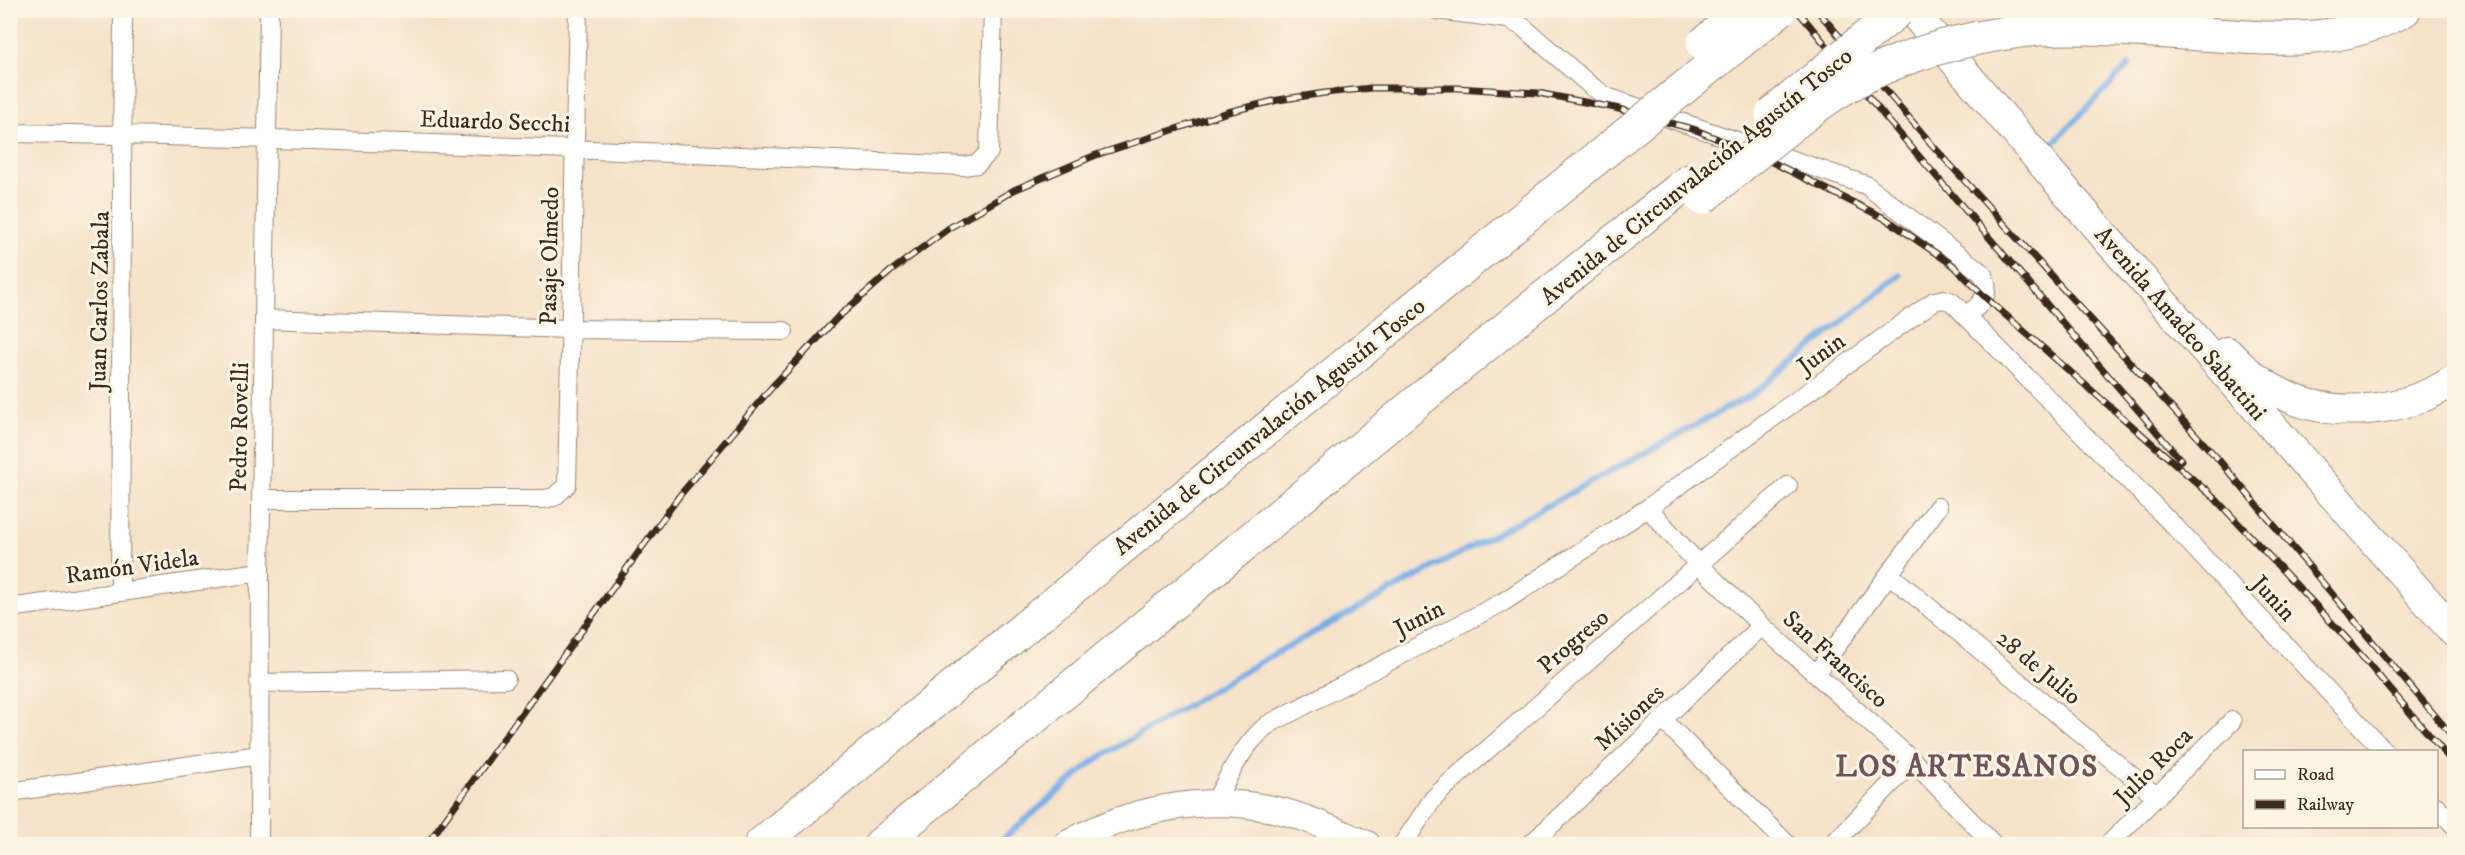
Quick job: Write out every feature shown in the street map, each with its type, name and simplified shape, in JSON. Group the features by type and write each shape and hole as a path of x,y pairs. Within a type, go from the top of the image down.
{"highway":[{"path":"1565,171 1743,10"},
{"name":"Avenida de Circunvalación Agustín Tosco","path":"761,844 953,686 1565,171 1780,10"},
{"path":"1695,189 1828,99 1864,78 1952,43 2037,28 2098,28 2261,39 2313,39 2363,29 2404,10"},
{"name":"Avenida de Circunvalación Agustín Tosco","path":"881,844 1125,643 1912,14"},
{"path":"913,844 949,815 1053,702"}],"main road":[{"name":"Avenida Amadeo Sabattini","path":"1912,14 1959,65 2121,256 2454,632"},
{"path":"1959,65 2069,170 2222,348 2242,368 2261,382 2303,403 2349,409 2372,409 2421,398 2454,380"},
{"path":"1067,844 1133,815 1174,806 1215,802 1268,808 1306,819 1367,844"}],"street":[{"name":"Juan Carlos Zabala","path":"120,592 123,10"},
{"name":"Pedro Rovelli","path":"259,844 260,572 269,10"},
{"name":"Pasaje Olmedo","path":"261,499 544,499 554,497 567,485 578,10"},
{"name":"Eduardo Secchi","path":"10,133 575,147 963,166 977,164 988,152 990,142 993,10"},
{"path":"1437,10 1508,19 1522,27 1607,98 1866,185 1982,273 1987,285 1985,297 1976,309 1965,315"},
{"name":"Junin","path":"1215,802 1238,758 1251,739 1267,725 1503,602 1648,508 1934,301 1944,299 1952,302 2175,527 2383,750"},
{"path":"264,319 571,329 784,331"},
{"name":"Progreso","path":"1403,844 1433,799 1446,786 1788,486"},
{"path":"1816,674 1938,507"},
{"name":"San Francisco","path":"1648,508 1698,564 1762,626 1913,761 1994,844"},
{"name":"Ramón Videla","path":"10,608 260,572"},
{"name":"28 de Julio","path":"1890,575 2157,796"},
{"name":"Misiones","path":"1531,844 1762,626"},
{"path":"259,683 506,679"},
{"path":"1662,719 1787,844"},
{"name":"Julio Roca","path":"2109,844 2232,721"},
{"path":"10,792 259,754"},
{"path":"1833,844 1913,761"},
{"path":"2438,808 2454,825"}],"waterway":[{"path":"2050,146 2129,65"},
{"path":"997,844 1094,761 1265,659 1753,394 1900,275"}],"railway":[{"path":"1797,10 1886,118 2181,460"},
{"path":"1817,10 1934,147 2218,459 2454,738"},
{"path":"427,844 680,495 772,387 837,318 891,271 949,228 1014,190 1096,155 1228,112 1278,100 1371,88 1458,88 1538,93 1615,108 1696,130 1764,158 1886,219 1953,265 1985,297 2212,496"},
{"path":"2206,489 2348,640 2454,764"}],"district":[{"name":"LOS ARTESANOS","path":"1967,766"}]}
